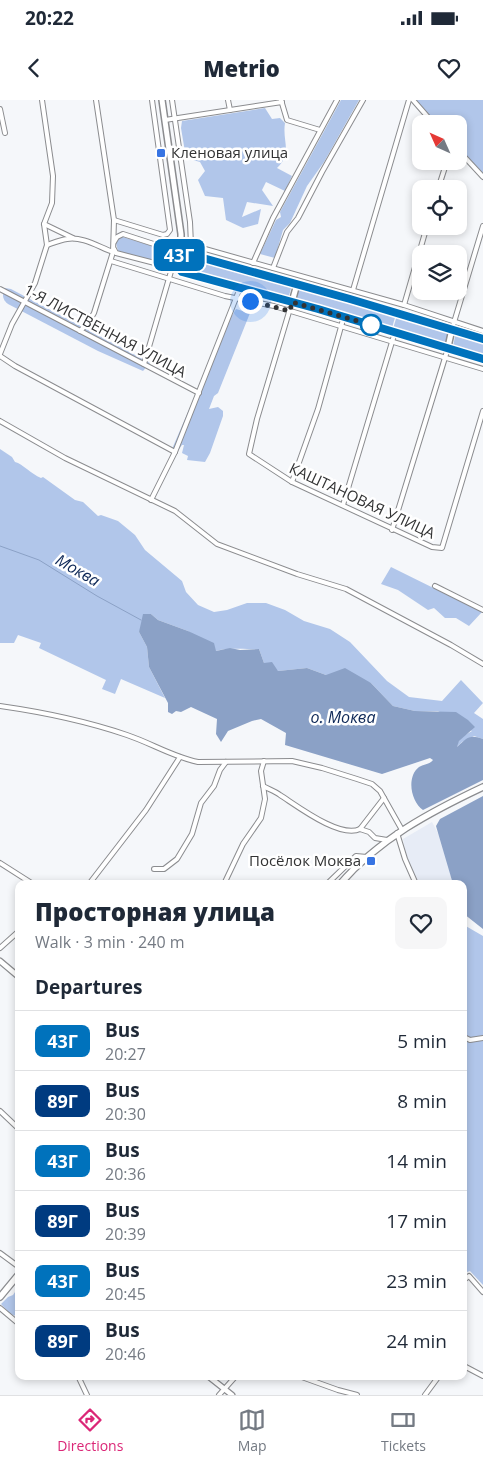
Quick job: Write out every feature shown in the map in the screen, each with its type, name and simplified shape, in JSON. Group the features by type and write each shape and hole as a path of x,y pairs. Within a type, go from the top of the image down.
{"main road":[{"path":"162,100 182,248 195,260 195,266 186,273"},
{"path":"181,242 180,254 176,258 175,269 344,316 483,359"},
{"path":"180,254 190,254 483,338"},
{"path":"292,302 297,284"},
{"path":"448,347 452,329"},
{"path":"346,880 367,857 400,831 483,787"},
{"path":"0,1297 15,1279"}],"street":[{"path":"42,100 53,176 52,203 44,224 47,245 36,283 12,324 0,355 15,366 175,452"},
{"path":"80,331 94,313 115,253 114,220 96,100"},
{"path":"114,220 163,235 167,234 170,230 152,100"},
{"path":"172,100 190,222 191,245"},
{"path":"228,100 230,110"},
{"path":"253,263 273,218 338,100"},
{"path":"273,268 287,232 298,218 363,100"},
{"path":"353,290 411,100 425,115"},
{"path":"165,120 282,101 287,120 320,130"},
{"path":"0,109 5,133"},
{"path":"468,161 483,177"},
{"path":"44,224 74,238 115,253 175,269 170,278 144,364"},
{"path":"452,329 483,226"},
{"path":"115,253 114,243 117,237 122,234 180,254"},
{"path":"404,305 424,235"},
{"path":"47,245 67,238 74,238"},
{"path":"181,242 404,305 483,331"},
{"path":"111,261 236,298 267,304 483,369"},
{"path":"297,284 300,275"},
{"path":"151,500 175,452 240,288"},
{"name":"1-Я ЛИСТВЕННАЯ УЛИЦА","path":"0,290 198,393"},
{"path":"290,311 292,302"},
{"name":"КАШТАНОВАЯ УЛИЦА","path":"290,311 257,419 249,454 292,482 392,530 432,547 442,548 483,411"},
{"path":"292,482 318,409 344,316"},
{"path":"343,505 396,332"},
{"path":"392,530 448,347"},
{"path":"0,421 65,458 170,508 217,544 297,574 346,589 451,644 483,664"},
{"path":"435,586 483,610"},
{"path":"0,706 106,728 142,740 180,757 198,762 292,761 331,770 372,784 385,797 400,831 405,859 414,880"},
{"path":"92,880 128,835 180,757"},
{"path":"226,880 243,844 261,818 264,799 262,771 264,761"},
{"path":"154,870 164,870 177,859 192,834 201,803 214,786 220,770 226,762"},
{"path":"263,786 335,827 347,831 360,829 385,797"},
{"path":"360,829 369,832 375,838 387,840"},
{"path":"331,880 356,856 367,857"},
{"path":"0,863 27,880"},
{"path":"0,948 15,935"},
{"path":"0,961 15,974"},
{"path":"467,1038 470,1040 483,1038"},
{"path":"0,1110 15,1125"},
{"path":"0,1253 15,1264"},
{"path":"467,1278 470,1276 483,1292"},
{"path":"0,1308 15,1321"},
{"path":"467,1368 483,1376"},
{"path":"80,1380 87,1395"},
{"path":"213,1380 232,1395"},
{"path":"219,1395 232,1380"},
{"path":"310,1380 357,1395"},
{"path":"425,1395 435,1380"}],"shaded area":[{"path":"341,100 359,100 324,162 307,186 290,223 283,230 275,258 260,254 276,220 281,217 280,212"},
{"path":"415,100 483,100 483,174 468,157 468,115 429,115"},
{"path":"265,108 272,119 280,118 285,123 286,152 285,157 277,168 292,176 285,191 266,182 262,190 273,206 247,202 242,217 261,209 258,224 243,228 226,220 223,198 205,196 198,180 205,171 200,162 186,158 181,128 182,121"},
{"path":"123,237 159,248 155,261 118,251 116,243 119,238"},
{"path":"197,259 292,285 288,299 193,272 197,266"},
{"path":"301,287 396,314 392,328 296,300 298,289"},
{"path":"5,288 11,289 150,363 143,371 98,351 8,304 3,297"},
{"path":"236,309 250,313 218,393 214,396 209,409 218,407 223,411 223,416 205,462 187,460 188,456 182,453 184,445 177,452 172,449 194,398 202,390 231,317"},
{"path":"397,315 447,330 449,332 447,342 444,344 393,329"},
{"path":"456,332 483,341 483,356 453,346"},
{"path":"0,449 12,457 15,462 41,478 43,477 75,500 83,502 98,516 101,515 118,521 135,535 145,550 182,581 186,592 198,605 214,612 247,603 266,603 285,610 304,621 330,629 350,642 387,681 409,697 442,701 461,680 483,703 474,713 483,719 483,739 474,736 457,747 460,739 472,731 438,711 415,711 393,706 371,683 326,675 307,668 278,671 264,663 259,649 216,651 188,631 158,620 151,614 139,632 147,647 149,667 165,698 121,679 115,694 102,689 106,680 39,648 41,643 18,635 14,643 0,643"},
{"path":"391,567 482,612 469,626 456,618 445,618 434,608 428,610 398,590 381,584"},
{"path":"432,822 441,839 452,880 418,880 406,855 403,839"},
{"path":"467,927 483,936 483,1285 470,1271 467,1272"},
{"path":"15,1292 15,1316 10,1314 1,1304"}],"water":[{"name":"о. Моква","path":"143,614 151,614 158,620 214,643 216,651 230,648 240,650 259,649 264,663 272,662 278,671 307,668 326,675 345,668 371,683 393,706 415,711 456,712 475,727 459,741 457,747 471,737 483,739 483,780 423,810 415,801 411,783 415,771 419,767 431,762 433,760 430,758 382,774 285,745 286,733 261,719 228,731 221,742 216,734 217,719 191,707 172,714 168,712 168,703 149,667 147,647 139,632"},
{"path":"483,796 483,929 467,916 467,880 452,880 436,826 440,819"}],"waterway":[{"name":"Моква","path":"0,546 39,560 97,596 141,620"}],"bus line":[{"name":"43Г","path":"483,339 350,299 192,255 182,248 181,242 180,254 176,258 175,264 182,272 318,309 483,359"}],"place":[{"name":"Кленовая улица","path":"161,153"},
{"name":"Посёлок Моква","path":"371,861"}],"route":[{"path":"250,301 290,311 292,302 371,325"}]}
